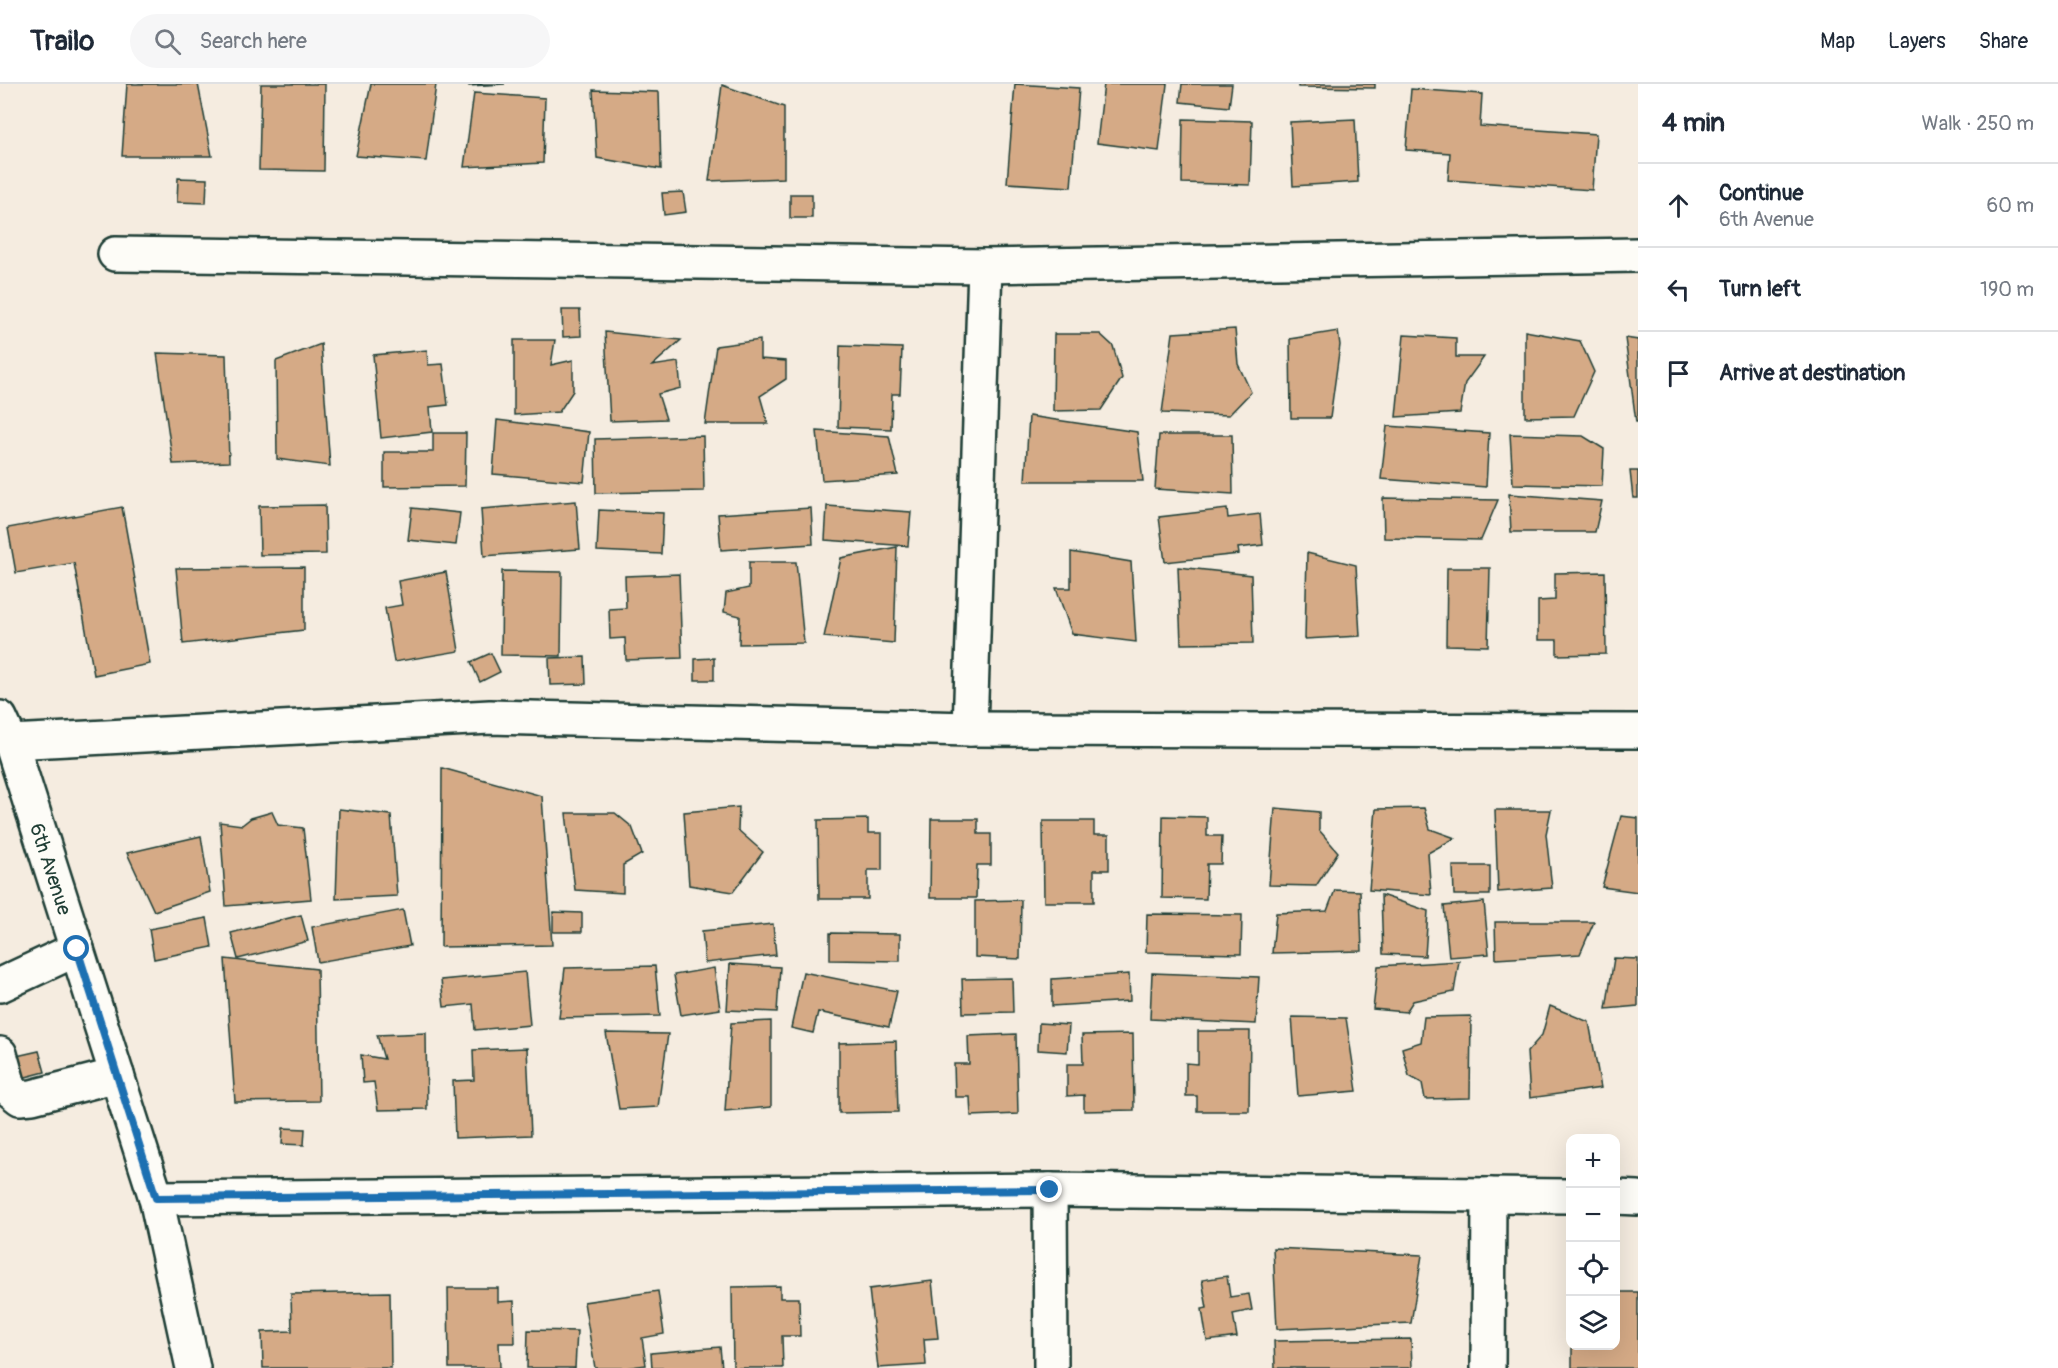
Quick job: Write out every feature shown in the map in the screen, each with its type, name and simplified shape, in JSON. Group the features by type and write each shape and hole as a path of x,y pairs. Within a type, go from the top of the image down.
{"street":[{"path":"115,254 985,266 1638,255"},
{"path":"970,729 985,266"},
{"path":"5,730 490,717 970,729 1638,731"},
{"name":"6th Avenue","path":"5,730 156,1198 194,1368"},
{"path":"0,985 77,949"},
{"path":"0,1054 10,1090 20,1098 117,1075"},
{"path":"1050,1190 1051,1368"},
{"path":"156,1198 1050,1190 1566,1196"},
{"path":"1488,1368 1490,1195"},
{"path":"1620,1197 1638,1198"}],"building":[{"path":"127,84 198,84 212,156 122,156"},
{"path":"261,84 325,84 324,171 259,170"},
{"path":"371,84 436,84 426,161 356,156"},
{"path":"468,84 505,84 469,86"},
{"path":"1015,84 1079,88 1071,187 1007,183"},
{"path":"1104,84 1167,84 1159,151 1097,143"},
{"path":"1182,84 1232,84 1229,107 1180,102"},
{"path":"1298,84 1375,84 1375,88 1298,87"},
{"path":"722,85 784,107 784,178 709,181"},
{"path":"1411,89 1482,94 1480,126 1596,134 1592,190 1448,180 1450,153 1406,150"},
{"path":"593,90 659,92 661,169 597,158"},
{"path":"474,93 545,98 543,163 464,167"},
{"path":"1183,119 1252,121 1250,185 1182,183"},
{"path":"1355,119 1358,182 1293,186 1290,122"},
{"path":"178,178 207,179 206,203 177,202"},
{"path":"683,192 686,212 664,215 662,193"},
{"path":"790,194 812,194 812,218 790,218"},
{"path":"562,310 580,310 581,336 563,337"},
{"path":"1235,329 1238,364 1251,392 1229,415 1162,413 1173,333"},
{"path":"1338,331 1340,345 1330,418 1291,418 1290,339"},
{"path":"1525,331 1580,341 1594,372 1574,416 1525,417"},
{"path":"605,332 681,340 652,366 678,362 681,388 658,394 666,419 610,421"},
{"path":"1054,334 1100,334 1113,346 1122,378 1101,410 1053,411"},
{"path":"1404,335 1456,338 1456,357 1484,357 1465,383 1460,413 1396,417"},
{"path":"1625,338 1638,340 1638,422 1636,422"},
{"path":"514,340 555,340 551,365 573,360 573,391 559,412 514,415"},
{"path":"760,340 760,359 786,361 786,379 760,396 768,424 705,424 716,346"},
{"path":"321,344 330,466 277,459 276,361"},
{"path":"840,346 902,348 900,394 892,394 891,429 838,427"},
{"path":"427,350 428,365 443,364 448,405 430,407 432,432 381,438 373,355"},
{"path":"157,353 226,355 229,462 173,464"},
{"path":"1029,416 1137,432 1143,481 1025,481"},
{"path":"497,420 589,432 584,482 493,474"},
{"path":"1387,426 1489,433 1486,487 1381,479"},
{"path":"817,431 889,436 898,475 822,480"},
{"path":"433,433 466,433 465,486 384,487 384,452 433,452"},
{"path":"1510,434 1583,436 1604,449 1602,486 1513,484"},
{"path":"1159,435 1232,435 1233,494 1155,489"},
{"path":"703,436 704,491 596,493 595,439"},
{"path":"1630,471 1638,471 1638,498 1633,498"},
{"path":"1509,494 1602,501 1595,532 1511,532"},
{"path":"1383,498 1498,500 1481,540 1384,538"},
{"path":"576,501 580,549 484,556 481,509"},
{"path":"325,505 326,554 260,555 259,506"},
{"path":"827,506 911,512 908,546 825,540"},
{"path":"122,507 150,664 94,675 74,563 16,573 8,528"},
{"path":"412,508 460,513 456,545 408,540"},
{"path":"811,508 813,544 721,550 718,514"},
{"path":"1227,509 1228,518 1260,514 1263,545 1238,548 1239,554 1165,562 1159,517"},
{"path":"599,510 663,513 661,554 597,551"},
{"path":"897,547 894,643 824,637 841,558"},
{"path":"1071,552 1131,562 1136,642 1072,634 1056,588 1071,588"},
{"path":"1307,553 1356,565 1360,636 1305,639"},
{"path":"749,562 796,562 804,643 739,644 740,616 724,612 726,593 749,588"},
{"path":"304,567 304,630 183,644 176,568"},
{"path":"1178,567 1251,575 1253,643 1181,644"},
{"path":"1447,568 1490,568 1488,646 1446,645"},
{"path":"502,571 562,572 561,656 501,655"},
{"path":"446,572 459,651 394,662 385,608 402,605 398,581"},
{"path":"1605,572 1606,654 1557,655 1557,640 1538,640 1538,601 1555,600 1555,573"},
{"path":"679,574 682,658 626,660 625,638 610,639 609,609 626,608 625,576"},
{"path":"491,653 500,672 480,682 471,662"},
{"path":"585,657 586,684 550,685 549,658"},
{"path":"714,658 714,680 695,680 695,659"},
{"path":"442,768 542,796 552,945 441,947"},
{"path":"739,807 738,830 763,852 733,892 689,885 684,812"},
{"path":"1275,808 1319,812 1319,830 1338,852 1316,886 1269,885"},
{"path":"1424,808 1430,829 1455,838 1428,853 1431,895 1369,890 1376,809"},
{"path":"339,809 391,815 397,896 336,899"},
{"path":"1495,810 1551,810 1546,834 1552,888 1498,892"},
{"path":"272,812 278,825 303,828 311,899 226,906 220,822 242,825 251,818"},
{"path":"566,813 615,813 632,827 642,854 623,865 623,893 575,890"},
{"path":"1163,816 1207,817 1207,836 1222,836 1221,864 1207,864 1206,899 1162,898"},
{"path":"1621,816 1638,818 1638,892 1602,887"},
{"path":"868,819 868,833 882,833 882,870 868,870 868,899 819,899 818,820"},
{"path":"931,819 978,819 978,834 991,834 991,865 977,865 976,898 930,898"},
{"path":"1043,821 1094,821 1094,835 1109,835 1109,870 1094,870 1094,902 1044,902"},
{"path":"201,836 210,892 154,911 127,853"},
{"path":"1453,866 1490,866 1490,895 1454,895"},
{"path":"1335,890 1360,891 1362,951 1272,953 1276,913 1327,911"},
{"path":"1381,895 1428,911 1425,956 1383,954"},
{"path":"1021,900 1020,959 975,957 975,901"},
{"path":"1484,902 1489,954 1449,957 1444,906"},
{"path":"403,910 410,946 318,962 312,927"},
{"path":"553,912 582,913 582,932 553,932"},
{"path":"1147,914 1242,915 1241,954 1146,952"},
{"path":"301,915 308,941 238,959 231,933"},
{"path":"207,918 212,947 154,959 149,929"},
{"path":"1495,922 1594,922 1580,954 1496,959"},
{"path":"773,924 776,955 705,963 702,931"},
{"path":"830,933 900,934 900,961 830,960"},
{"path":"1614,958 1638,959 1638,1006 1606,1009"},
{"path":"225,959 317,969 319,1101 235,1102"},
{"path":"1459,961 1454,992 1413,1001 1406,1012 1373,1009 1378,966"},
{"path":"730,964 780,967 777,1012 727,1010"},
{"path":"655,966 660,1016 559,1018 565,968"},
{"path":"714,968 720,1009 681,1015 674,975"},
{"path":"525,972 530,1025 475,1030 473,1004 444,1007 441,980"},
{"path":"803,972 897,991 889,1027 818,1012 813,1033 791,1028"},
{"path":"1152,973 1259,977 1256,1024 1150,1019"},
{"path":"1129,974 1130,1001 1052,1006 1052,979"},
{"path":"1012,978 1013,1012 963,1013 962,979"},
{"path":"1550,1006 1589,1022 1601,1088 1530,1098 1527,1052 1542,1035"},
{"path":"1471,1016 1470,1098 1425,1099 1422,1083 1409,1076 1402,1048 1421,1042 1424,1017"},
{"path":"1292,1017 1346,1018 1357,1091 1298,1096"},
{"path":"771,1021 771,1107 725,1111 731,1023"},
{"path":"1039,1023 1069,1025 1067,1052 1038,1050"},
{"path":"1198,1031 1250,1031 1249,1111 1197,1111 1197,1096 1186,1096 1186,1063 1198,1064"},
{"path":"426,1033 427,1109 378,1110 374,1082 363,1083 361,1055 384,1059 377,1035"},
{"path":"606,1033 668,1034 658,1107 619,1109"},
{"path":"1016,1034 1018,1114 971,1116 970,1097 955,1097 954,1064 969,1064 968,1036"},
{"path":"1133,1034 1134,1110 1084,1111 1084,1095 1067,1096 1067,1064 1083,1064 1082,1035"},
{"path":"896,1041 898,1112 839,1113 839,1043"},
{"path":"527,1048 531,1135 455,1138 453,1081 474,1080 473,1050"},
{"path":"39,1051 45,1072 18,1079 12,1057"},
{"path":"283,1128 305,1129 304,1145 282,1144"},
{"path":"1273,1248 1422,1255 1411,1323 1277,1329"},
{"path":"1227,1276 1230,1297 1249,1294 1252,1310 1233,1314 1237,1337 1207,1341 1202,1309 1207,1308 1202,1280"},
{"path":"932,1281 938,1338 924,1339 926,1365 878,1368 869,1289"},
{"path":"780,1286 780,1298 799,1298 800,1336 782,1336 783,1368 733,1368 732,1287"},
{"path":"448,1288 498,1288 498,1302 514,1301 515,1343 499,1343 500,1368 449,1368"},
{"path":"658,1291 664,1334 642,1338 646,1365 595,1368 584,1302"},
{"path":"390,1292 391,1368 263,1368 262,1332 292,1331 291,1294"},
{"path":"1620,1292 1638,1292 1638,1368 1572,1368 1572,1350 1620,1350"},
{"path":"528,1330 577,1331 575,1368 527,1368"},
{"path":"1411,1339 1412,1368 1275,1368 1274,1341"},
{"path":"720,1347 722,1368 652,1368 651,1353"}],"route":[{"path":"77,949 156,1198 1050,1190"}]}
